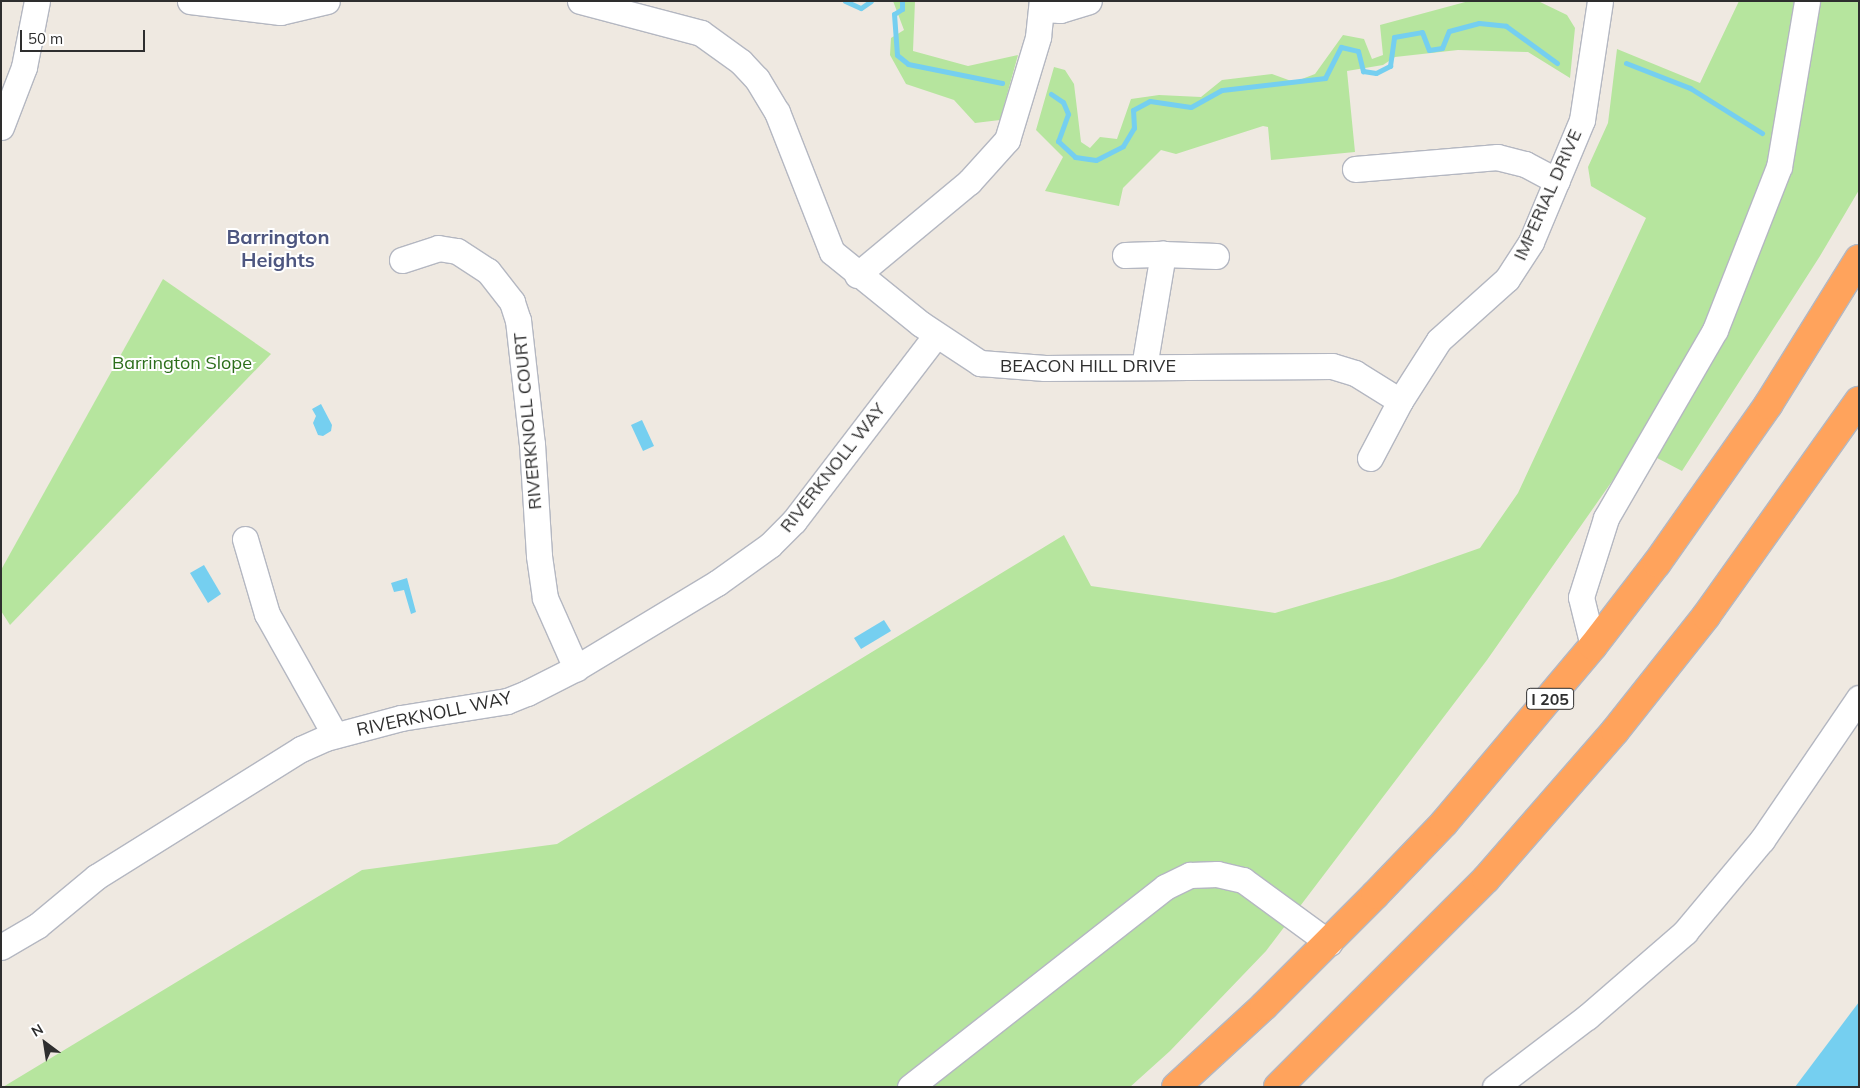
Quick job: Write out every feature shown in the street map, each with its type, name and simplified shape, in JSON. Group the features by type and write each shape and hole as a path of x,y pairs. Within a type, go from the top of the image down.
{"highway":[{"name":"I 205","path":"1176,1087 1330,943 1444,823 1593,646 1657,563 1768,405 1859,259"},
{"path":"1278,1087 1486,879 1615,731 1706,616 1859,401"}],"street":[{"path":"1,127 24,66 37,1"},
{"path":"190,1 280,12 327,1"},
{"name":"BEACON HILL DRIVE","path":"580,1 701,33 748,68 777,112 826,242 840,261 936,335 964,354 991,366 1332,366 1355,373 1400,401"},
{"path":"857,275 969,182 1007,140 1038,36 1042,5 1060,10 1089,1"},
{"path":"1593,646 1581,597 1606,518 1715,330 1779,167 1807,1"},
{"name":"IMPERIAL DRIVE","path":"1370,458 1400,401 1439,340 1498,288 1518,265 1557,181 1582,120 1594,3"},
{"path":"1355,169 1497,157 1526,164 1557,181"},
{"name":"RIVERKNOLL COURT","path":"402,260 438,248 456,251 488,271 512,302 518,320 532,444 539,556 546,598 576,668"},
{"path":"1125,254 1216,256"},
{"path":"1144,367 1163,254"},
{"name":"RIVERKNOLL WAY","path":"1,947 37,926 96,877 254,776 301,749 335,735 401,718 507,701 576,668 717,583 770,545 799,515 936,335"},
{"path":"245,539 267,614 335,735"},
{"path":"1495,1087 1588,1017 1685,932 1762,840 1859,698"},
{"path":"910,1087 1165,888 1190,875 1218,874 1243,880 1330,943"}],"green space":[{"path":"893,1 915,1 913,51 968,66 1018,55 1000,120 975,123 954,100 906,84 890,55 891,38 904,30"},
{"path":"1469,1 1538,1 1567,15 1575,28 1570,78 1528,52 1458,50 1395,57 1383,65 1347,71 1355,152 1271,160 1268,127 1263,126 1176,154 1161,150 1123,188 1119,206 1045,191 1063,157 1036,130 1054,67 1065,70 1074,84 1081,142 1090,148 1100,137 1117,139 1131,99 1159,95 1201,97 1222,80 1272,74 1294,82 1315,74 1343,35 1364,39 1372,59 1383,55 1380,25"},
{"path":"1739,1 1859,1 1859,190 1820,256 1682,471 1636,447 1487,660 1266,951 1170,1051 1130,1087 3,1087 362,870 557,844 1064,535 1091,586 1275,613 1392,579 1480,548 1518,493 1646,218 1591,186 1588,167 1608,123 1617,49 1700,83"},
{"name":"Barrington Slope","path":"163,279 271,354 10,625 1,611 1,570"}],"water":[{"path":"321,404 332,425 331,431 323,436 318,435 313,423 316,416 312,409"},
{"path":"642,420 654,446 643,451 631,425"},
{"path":"204,565 221,594 208,603 190,573"},
{"path":"407,578 416,612 411,614 404,590 394,592 391,583"},
{"path":"884,620 891,631 861,649 854,638"},
{"path":"1859,1002 1859,1087 1795,1087"}],"waterway":[{"path":"845,1 861,8 871,1"},
{"path":"902,1 902,9 894,14 897,55 908,64 1002,83"},
{"path":"1051,94 1063,102 1068,114 1058,141 1075,157 1096,160 1123,146 1134,128 1133,110 1150,101 1191,107 1222,90 1325,78 1341,47 1358,51 1363,71 1376,73 1390,66 1394,37 1422,32 1429,50 1442,48 1449,31 1479,23 1506,26 1557,63"},
{"path":"1626,63 1690,88 1762,133"}],"district":[{"name":"Barrington Heights","path":"278,248"}]}
